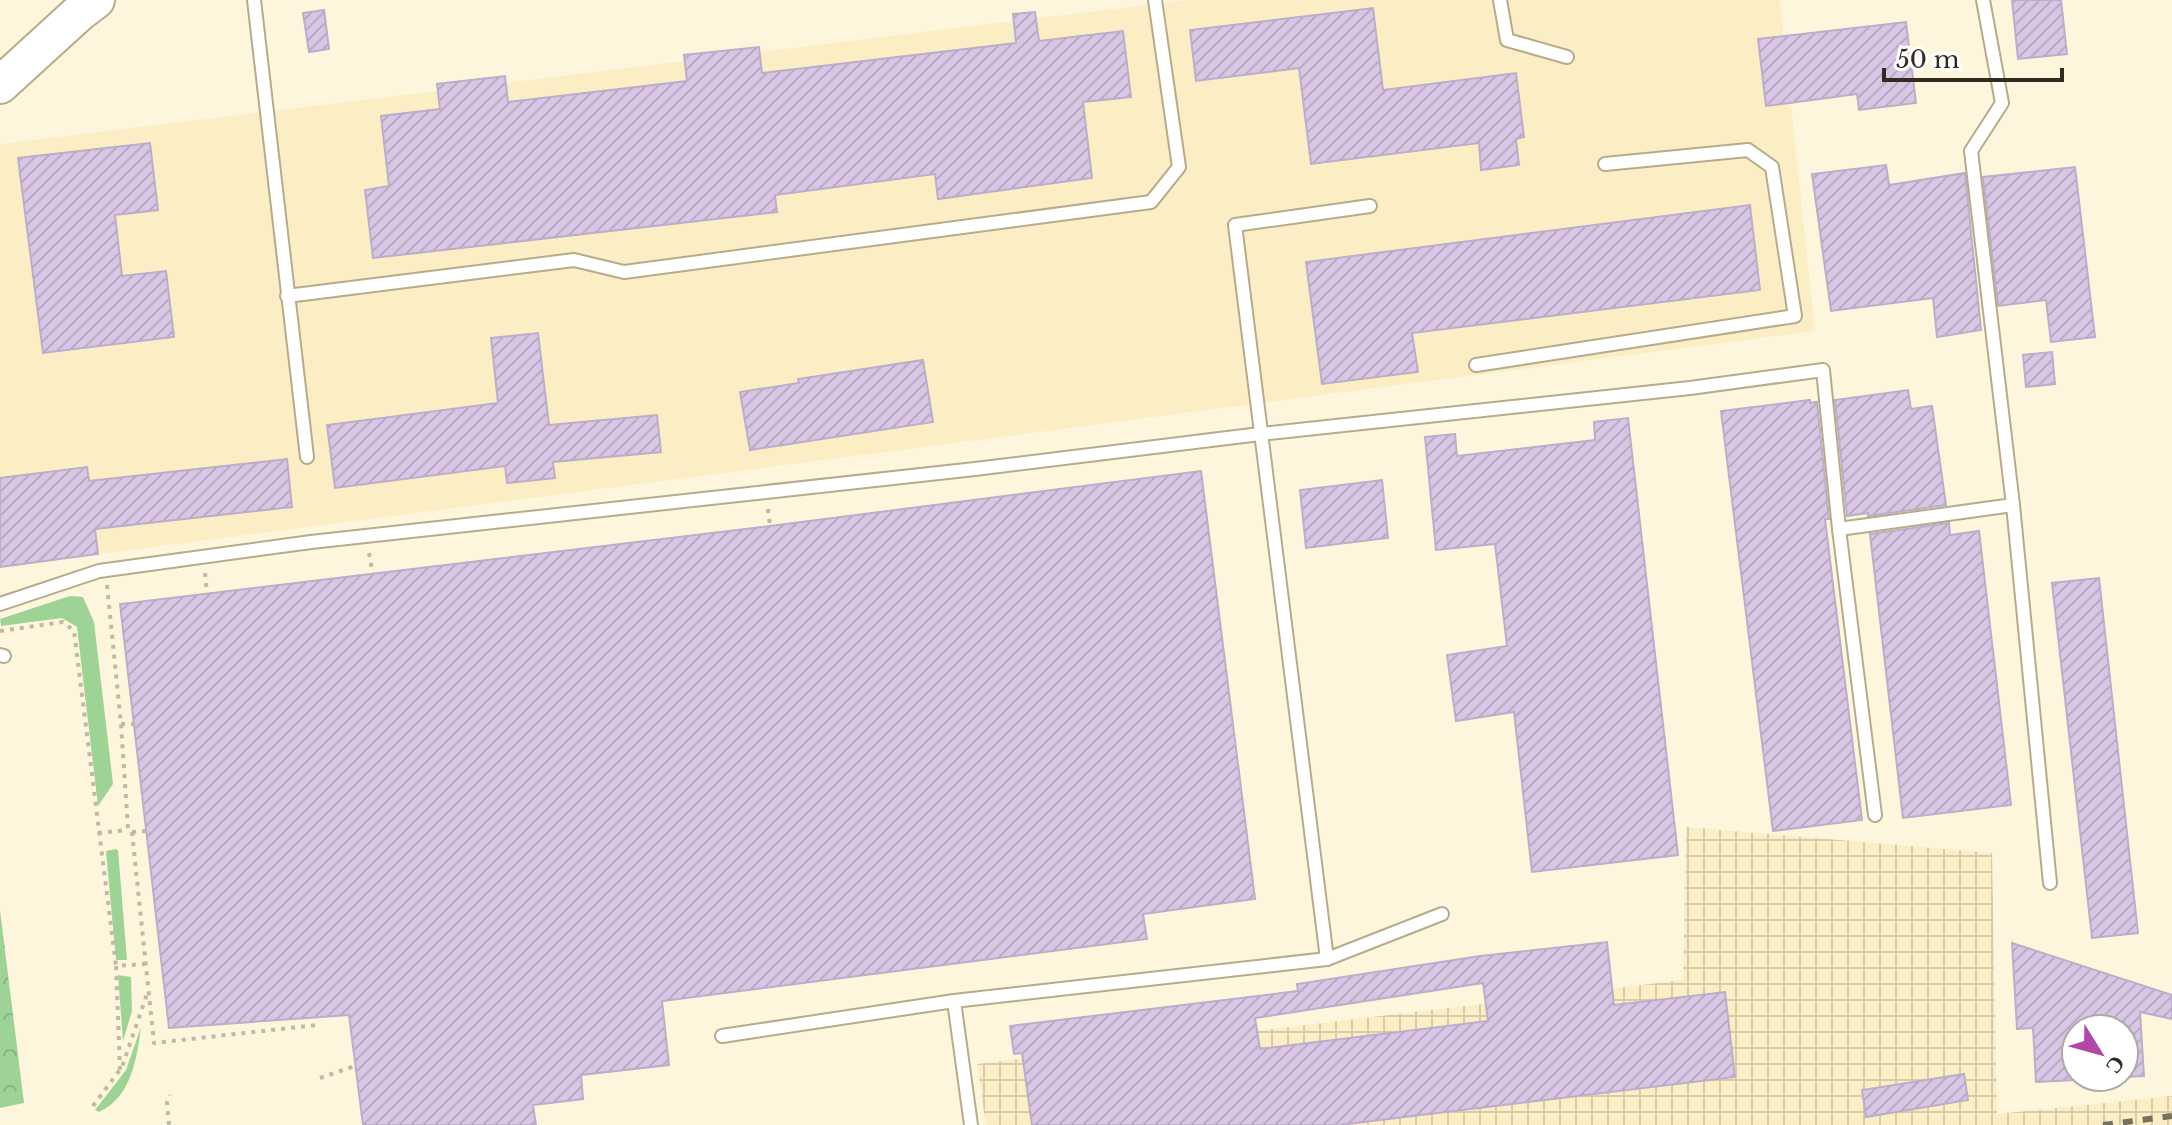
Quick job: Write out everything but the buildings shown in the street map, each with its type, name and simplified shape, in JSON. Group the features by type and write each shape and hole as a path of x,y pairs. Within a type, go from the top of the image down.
{"street":[{"path":"0,85 96,0"}],"lane":[{"path":"254,0 307,457"},
{"path":"287,296 574,260 624,272 1151,202 1179,167 1155,0"},
{"path":"1500,0 1507,40 1567,57"},
{"path":"1983,0 2002,103 1971,151 2013,505 2050,883"},
{"path":"1476,365 1795,316 1772,167 1748,150 1605,164"},
{"path":"1327,959 1235,225 1370,206"},
{"path":"0,604 105,571 311,542 945,473 1823,370 1839,529 1875,815"},
{"path":"1839,529 2013,505"},
{"path":"722,1036 954,1001 1327,959 1442,914"},
{"path":"954,1001 971,1125"}],"path":[{"path":"105,571 154,1043 317,1025"},
{"path":"0,631 63,622 74,631 116,966 120,1070"},
{"path":"121,724 133,724"},
{"path":"98,833 147,831"},
{"path":"116,966 145,964"},
{"path":"93,1106 120,1070 148,992"},
{"path":"320,1078 355,1066"},
{"path":"169,1125 167,1103 170,1095"}],"shaded area":[{"path":"1188,0 1780,0 1815,331 0,567 0,144"},
{"path":"1686,827 1992,853 1997,1114 2172,1096 2172,1125 986,1125 977,1064 1683,980"}],"green space":[{"path":"70,596 83,597 94,622 113,784 98,806 77,627 62,618 1,626 0,619"},
{"path":"116,849 127,960 116,960 106,851"},
{"path":"0,910 24,1103 0,1108"},
{"path":"118,975 131,977 132,1011 123,1041"},
{"path":"141,1027 134,1064 125,1087 110,1106 99,1112 95,1110 126,1070"}],"railway":[{"path":"2103,1125 2172,1116"}]}
